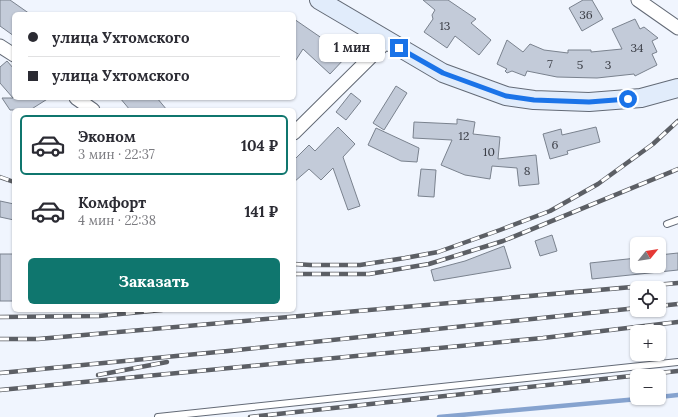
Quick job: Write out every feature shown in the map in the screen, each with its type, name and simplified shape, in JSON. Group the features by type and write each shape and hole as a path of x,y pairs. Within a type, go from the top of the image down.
{"street":[{"path":"319,0 443,73 506,96 534,100 589,102 641,98 678,88"},
{"path":"638,0 678,28"},
{"path":"296,132 387,41"},
{"path":"0,46 12,54"},
{"path":"79,100 90,108"}],"lane":[{"path":"667,224 678,220"},
{"path":"158,417 678,362"}],"building":[{"path":"0,0 10,0 27,12 12,12 12,35 0,26"},
{"path":"423,0 448,0 476,19 471,23 491,40 479,55 455,36 447,48 424,32 433,19 432,15 435,10"},
{"path":"583,0 592,0 603,19 582,31 569,8"},
{"path":"635,19 640,29 644,27 658,38 652,41 657,52 652,54 657,65 635,76 634,74 597,78 557,77 527,71 525,76 512,71 507,73 505,71 507,69 497,64 507,40 523,52 530,44 544,50 568,53 568,50 591,50 591,52 622,49 612,29"},
{"path":"296,20 326,41 327,39 346,57 330,74 303,49 296,60"},
{"path":"7,61 12,67 12,97 0,83 0,67"},
{"path":"396,86 407,93 384,130 373,123"},
{"path":"351,93 361,101 346,120 336,112"},
{"path":"2,98 12,98 12,100 46,100 33,108 12,108 12,110 10,110"},
{"path":"122,100 159,100 165,108 128,108"},
{"path":"457,119 475,122 473,134 500,137 498,159 536,155 539,184 519,186 517,168 492,166 490,179 465,175 441,165 452,140 413,138 414,122 457,124"},
{"path":"338,127 355,144 343,157 360,206 348,210 333,168 321,180 309,169 296,180 296,158 309,145 315,151"},
{"path":"596,127 600,142 567,151 568,154 550,159 543,134 561,129 562,135"},
{"path":"376,128 419,148 417,162 401,161 368,145"},
{"path":"421,169 436,170 434,197 418,196"},
{"path":"0,201 12,204 12,220 0,217"},
{"path":"552,235 557,251 540,256 535,241"},
{"path":"504,246 511,268 434,281 431,270 465,261"},
{"path":"678,253 678,270 666,271 666,254"},
{"path":"0,254 12,254 12,301 0,301"},
{"path":"630,259 630,273 649,273 592,279 590,263"}],"waterway":[{"path":"666,396 678,395"},
{"path":"439,417 630,400"}],"railway":[{"path":"296,264 360,265 405,258 438,252 500,230 550,211 598,184 653,144 678,121"},
{"path":"296,274 369,274 429,264 503,241 678,169"},
{"path":"0,177 12,181"},
{"path":"0,339 38,339 678,283"},
{"path":"666,305 678,304"},
{"path":"0,373 228,351 630,309"},
{"path":"0,317 99,316 141,312"},
{"path":"0,390 543,338 678,322"},
{"path":"98,375 167,362"},
{"path":"250,417 678,371"}],"route":[{"path":"399,48 443,73 506,96 534,100 589,102 628,99"}]}
